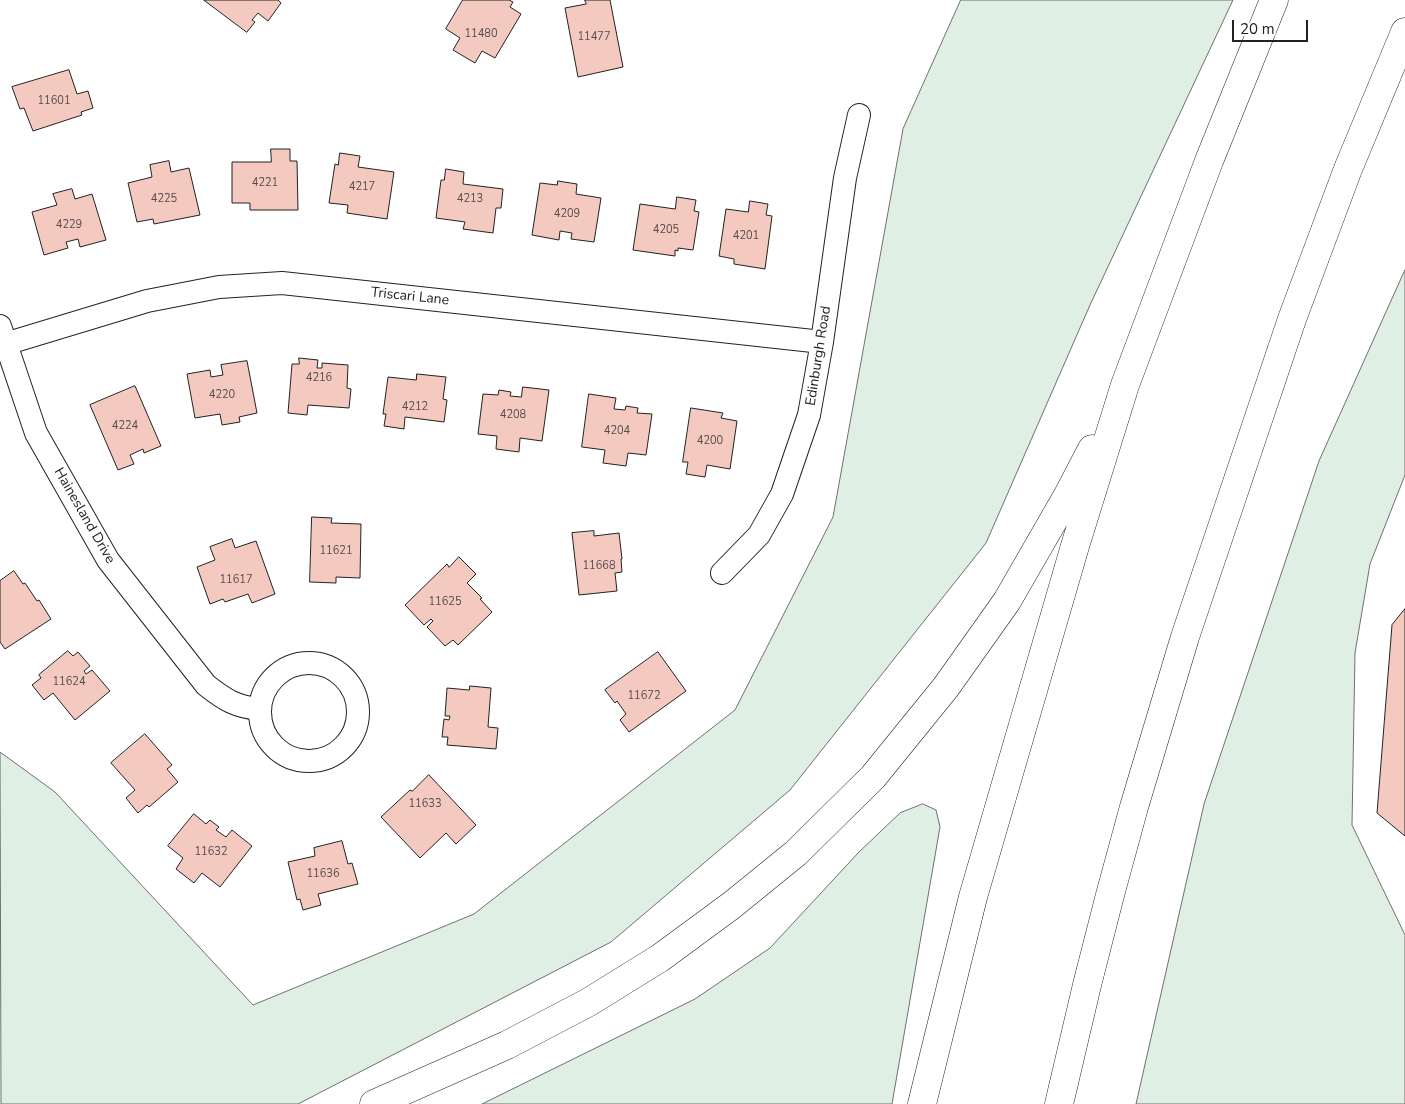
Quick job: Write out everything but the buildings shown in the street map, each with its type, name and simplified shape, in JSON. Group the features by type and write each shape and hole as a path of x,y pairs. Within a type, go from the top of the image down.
{"highway":[{"path":"922,1104 973,897 1075,546 1125,385 1209,161 1274,0"},
{"path":"1059,1104 1110,895 1134,807 1185,638 1292,318 1348,168 1405,32"},
{"path":"374,1104 507,1045 589,1002 660,958 732,905 796,853 873,777 946,687 1001,608 1068,496 1125,385"}],"street":[{"name":"Edinburgh Road","path":"722,573 759,535 782,494 809,414 822,342 845,178 859,115"},
{"name":"Triscari Lane","path":"2,335 147,301 220,287 282,284 822,342"},
{"name":"Hainesland Drive","path":"2,335 36,433 108,560 206,685 223,699 243,708 260,709"},
{"path":"301,663 318,663 334,669 346,679 355,693 359,709 357,726 350,741 338,753 324,760 308,762 293,759 279,752 268,740 262,725 260,709 264,693 273,679 286,668 301,663"}],"green space":[{"path":"961,0 1233,0 1090,305 986,543 790,790 611,942 298,1104 1,1104 0,752 55,792 253,1005 474,914 735,710 833,517 903,129"},
{"path":"1405,270 1405,475 1370,564 1355,653 1352,825 1405,935 1405,1104 1136,1104 1204,804 1319,461"},
{"path":"923,804 936,810 940,827 892,1104 482,1104 695,999 770,948 859,852 900,813"}]}
